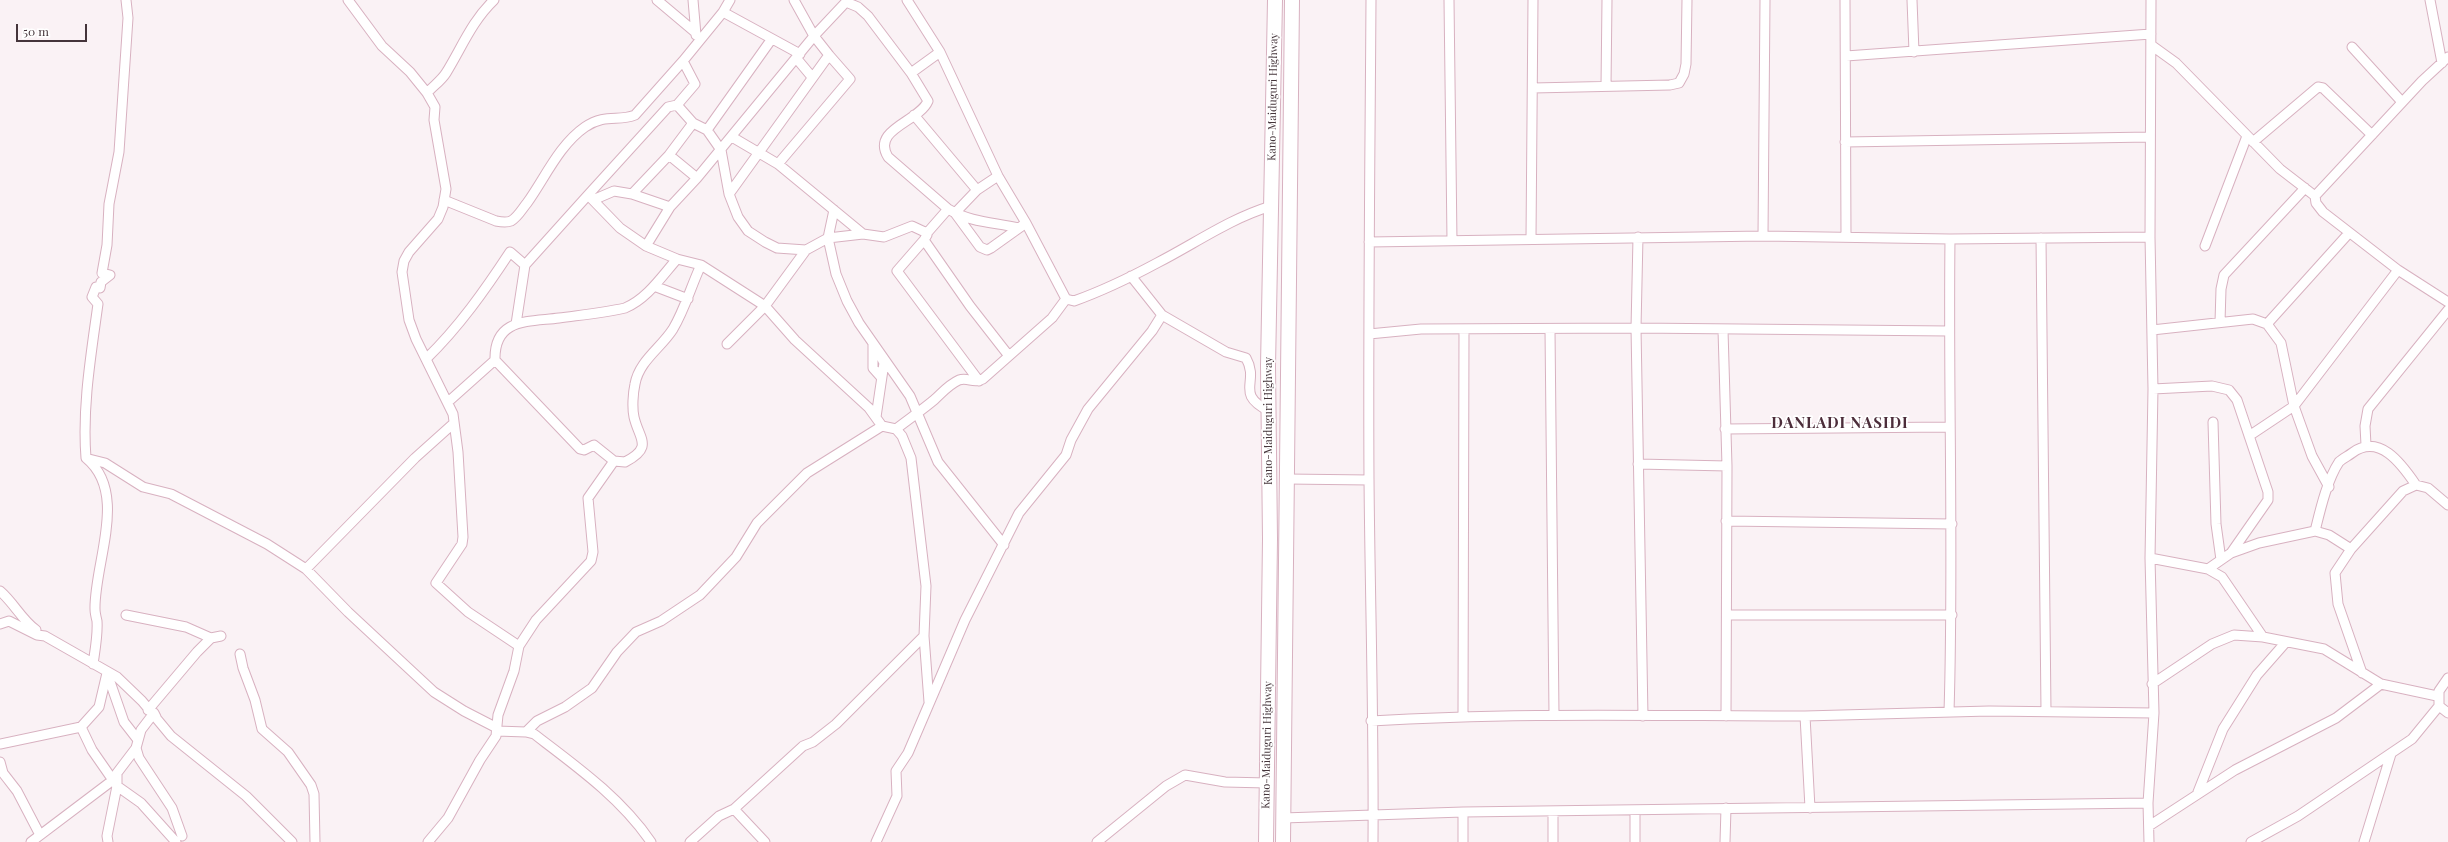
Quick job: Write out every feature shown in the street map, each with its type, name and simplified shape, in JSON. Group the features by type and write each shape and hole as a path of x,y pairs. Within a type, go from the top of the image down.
{"highway":[{"name":"Kano-Maiduguri Highway","path":"1266,842 1271,206 1275,0"},
{"name":"Kano-Maiduguri Highway","path":"1283,842 1292,0"}],"street":[{"path":"93,664 97,637 94,609 104,551 108,511 106,491 96,466 86,458 85,438 88,379 98,304 92,297 96,287 100,288 101,282 110,275 102,273 107,245 109,204 119,152 128,18 126,0"},
{"path":"348,0 382,46 410,72 427,93 435,107 434,120 446,189 444,200 438,219 409,252 404,261 402,272 409,320 426,359 448,402 454,423 463,504 462,544 436,583 468,612 519,646"},
{"path":"427,93 446,74 468,33 482,11 494,0"},
{"path":"657,0 695,32"},
{"path":"693,0 695,32 698,42"},
{"path":"444,200 496,221 503,223 513,220 574,137 584,128 603,118 635,115 683,61 723,12 730,0"},
{"path":"778,164 850,79 814,36 794,0"},
{"path":"907,0 940,52 998,176 1023,225 1066,299 1074,301 1131,276 1158,263 1222,225 1271,206"},
{"path":"1371,0 1369,480 1373,601 1371,721 1373,842"},
{"path":"1449,0 1452,240"},
{"path":"1531,238 1533,0"},
{"path":"1606,86 1607,0"},
{"path":"1533,88 1670,85 1679,83 1684,74 1686,64 1688,0"},
{"path":"1762,236 1765,0"},
{"path":"1845,0 1846,237"},
{"path":"1912,0 1914,52"},
{"path":"2149,842 2148,803 2154,713 2152,684 2150,558 2153,389 2150,237 2152,34 2150,0"},
{"path":"2315,196 2402,102 2445,60 2430,0"},
{"path":"646,246 670,207 721,150 749,114 799,57 814,36 844,1 858,7 868,16 912,73 928,101 914,115 895,129 883,143 882,148 888,157 951,211 984,249 991,248 1023,225"},
{"path":"723,12 799,57 812,77"},
{"path":"1846,56 2152,34"},
{"path":"708,130 771,40"},
{"path":"2151,46 2176,63 2280,169 2315,196 2316,203 2322,212 2398,270 2448,302"},
{"path":"2352,47 2402,102"},
{"path":"912,73 940,52"},
{"path":"729,194 761,152 812,77 829,55"},
{"path":"516,324 525,264 591,197 668,107 677,105 694,84 683,61"},
{"path":"2205,246 2250,139 2318,87 2323,88 2372,135"},
{"path":"677,105 693,123 708,130 721,150 729,194 738,217 748,231 777,248 806,250"},
{"path":"914,115 977,190"},
{"path":"632,194 669,155 693,123"},
{"path":"732,136 761,152 778,164 863,234"},
{"path":"1845,142 2150,137"},
{"path":"669,155 697,178"},
{"path":"978,381 897,271 951,211 977,190 998,176"},
{"path":"2220,322 2221,289 2224,274 2305,188"},
{"path":"591,197 614,192 632,194 670,207"},
{"path":"591,197 620,228 646,246 677,259 701,265 765,306 782,328 845,384 876,417 882,426"},
{"path":"834,210 828,238 836,274 850,307 910,396 938,462 1004,545"},
{"path":"951,211 966,219 981,222 1023,225"},
{"path":"726,344 765,306 806,250 828,238 863,234 884,237 912,226 926,237 970,306 1009,356"},
{"path":"2267,324 2349,232"},
{"path":"1369,242 1531,238 1762,236 1950,239 2150,237"},
{"path":"1638,237 1636,328 1643,716"},
{"path":"2041,238 2046,711"},
{"path":"1949,712 1952,615 1952,524 1949,427 1950,239"},
{"path":"426,359 446,339 468,312 510,252 525,264"},
{"path":"677,259 654,286 633,305 625,308 516,324 499,337 495,348 495,360 580,449 584,450 594,444 614,461 625,462 641,450 644,443 643,437 634,416 636,376 672,330 688,299 701,265"},
{"path":"2249,436 2294,406 2398,270"},
{"path":"1131,276 1162,315 1226,352 1246,358 1250,365 1250,394 1254,403 1269,411"},
{"path":"654,286 688,299"},
{"path":"896,429 947,387 959,380 966,379 978,381 1052,318 1066,299"},
{"path":"2366,445 2365,426 2368,409 2448,310"},
{"path":"876,842 897,796 896,771 908,752 965,620 1026,502 1066,455 1071,440 1088,409 1152,331 1162,315"},
{"path":"2152,330 2253,318 2267,324 2281,343 2294,406 2312,456 2329,487"},
{"path":"1370,334 1421,329 1550,330 1636,328 1949,332"},
{"path":"1463,715 1464,329"},
{"path":"1550,330 1554,714"},
{"path":"1724,330 1727,466 1726,716"},
{"path":"873,343 884,363 876,417"},
{"path":"448,402 495,360"},
{"path":"2153,389 2212,386 2229,390 2237,400 2268,492 2268,500 2231,553"},
{"path":"2213,422 2216,524 2221,560"},
{"path":"306,569 415,458 454,423"},
{"path":"526,732 537,722 575,701 592,688 617,652 636,632 661,622 700,595 736,557 757,523 807,473 882,426 896,429 902,436 911,458 926,586 924,636 929,702"},
{"path":"1725,429 1949,427"},
{"path":"2366,445 2387,452 2404,466 2416,485"},
{"path":"2315,531 2329,487 2340,462 2366,445"},
{"path":"86,458 105,463 143,487 171,494 267,544 306,569 348,612 434,692 497,729 526,732 543,741 609,793 642,828 651,842"},
{"path":"428,842 448,818 480,760 496,736 498,715 514,671 519,646 536,620 591,561 593,552 588,498 614,461"},
{"path":"1638,464 1727,466"},
{"path":"1287,479 1369,480"},
{"path":"2362,673 2338,604 2335,573 2351,549 2404,491 2416,485 2428,488 2448,505"},
{"path":"1726,521 1952,524"},
{"path":"2208,569 2231,553 2259,543 2315,531 2329,535 2351,549"},
{"path":"2150,558 2208,569 2222,576 2263,637"},
{"path":"2,597 25,622 45,636 107,673 117,677 171,736 246,796 292,842"},
{"path":"126,615 186,627 211,638 221,636"},
{"path":"1727,615 1952,615"},
{"path":"0,624 9,621 37,635 45,636"},
{"path":"690,842 719,816 734,809 797,751 822,736 836,724 924,636"},
{"path":"2152,684 2212,644 2234,636 2263,637 2324,649 2381,684 2438,701 2448,713"},
{"path":"108,842 107,836 116,780 137,744 141,730 211,638"},
{"path":"2198,792 2223,729 2257,675 2286,642"},
{"path":"240,654 243,668 255,700 262,729 288,752 311,786 314,794 315,842"},
{"path":"0,744 81,727 99,707 107,673"},
{"path":"107,673 124,722 137,744 139,758 172,808 179,839"},
{"path":"2251,842 2298,816 2412,739 2438,701 2448,678"},
{"path":"2149,826 2198,792 2234,770 2336,718 2381,684"},
{"path":"1371,721 1463,715 1554,714 1643,716 1805,716 2046,711 2154,713"},
{"path":"1805,716 1810,808"},
{"path":"81,727 92,750 116,780 179,839"},
{"path":"2363,841 2391,754"},
{"path":"0,762 3,773 17,791 40,835"},
{"path":"1097,842 1166,786 1185,776 1225,782 1267,783"},
{"path":"31,842 116,780"},
{"path":"1283,818 1463,812 1635,811 1726,808 2148,803"},
{"path":"1725,842 1726,808"},
{"path":"734,809 765,842"},
{"path":"1552,842 1553,811"},
{"path":"1635,811 1635,842"},
{"path":"1463,812 1463,842"}],"district":[{"name":"DANLADI NASIDI","path":"1840,423"}]}
